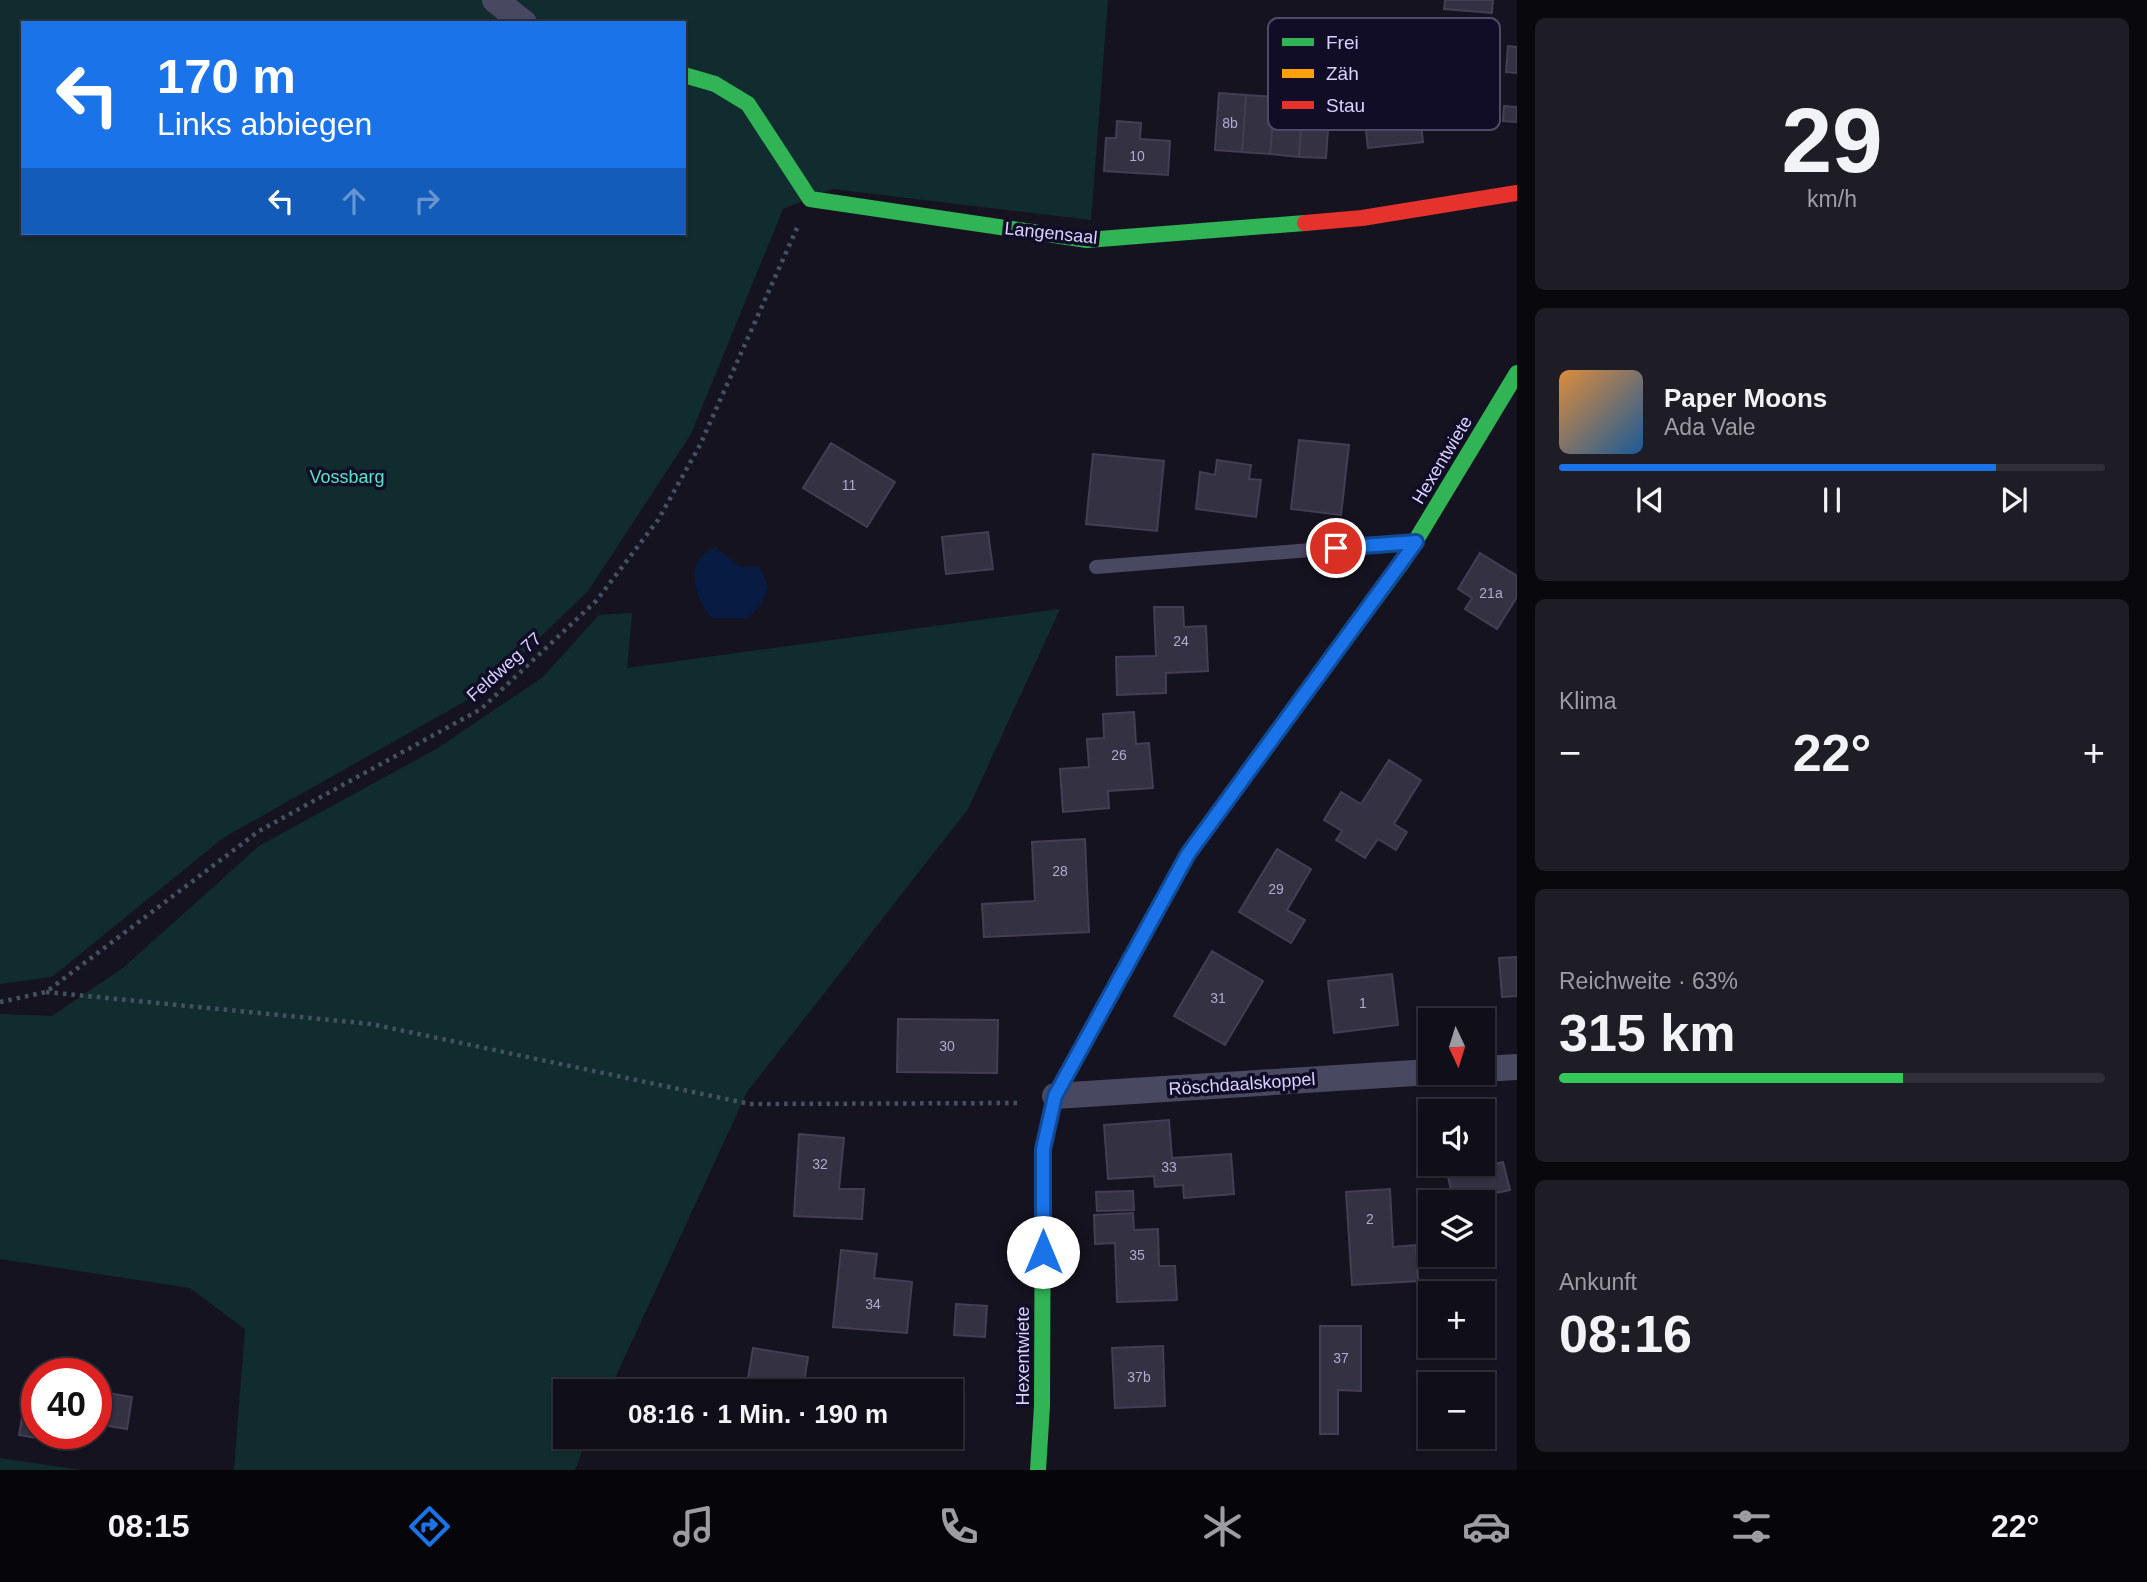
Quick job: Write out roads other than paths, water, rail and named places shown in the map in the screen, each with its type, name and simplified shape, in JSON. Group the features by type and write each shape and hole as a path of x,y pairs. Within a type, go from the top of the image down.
{"street":[{"path":"495,0 521,21"},
{"name":"Langensaal","path":"686,76 715,84 748,104 810,199 1087,240 1362,218 1517,193"},
{"name":"Hexentwiete","path":"1038,1470 1042,1406 1043,1149 1054,1100 1188,854 1416,542 1517,373"},
{"path":"1495,1068 1517,1066"},
{"name":"Röschdaalskoppel","path":"1054,1100 1418,1073"}],"lane":[{"path":"1097,567 1416,542"}],"water":[{"path":"715,547 741,567 759,566 768,587 762,603 748,618 712,618 699,597 695,581 697,564 702,556"}],"park label":[{"name":"Vossbarg","path":"347,477"}]}
